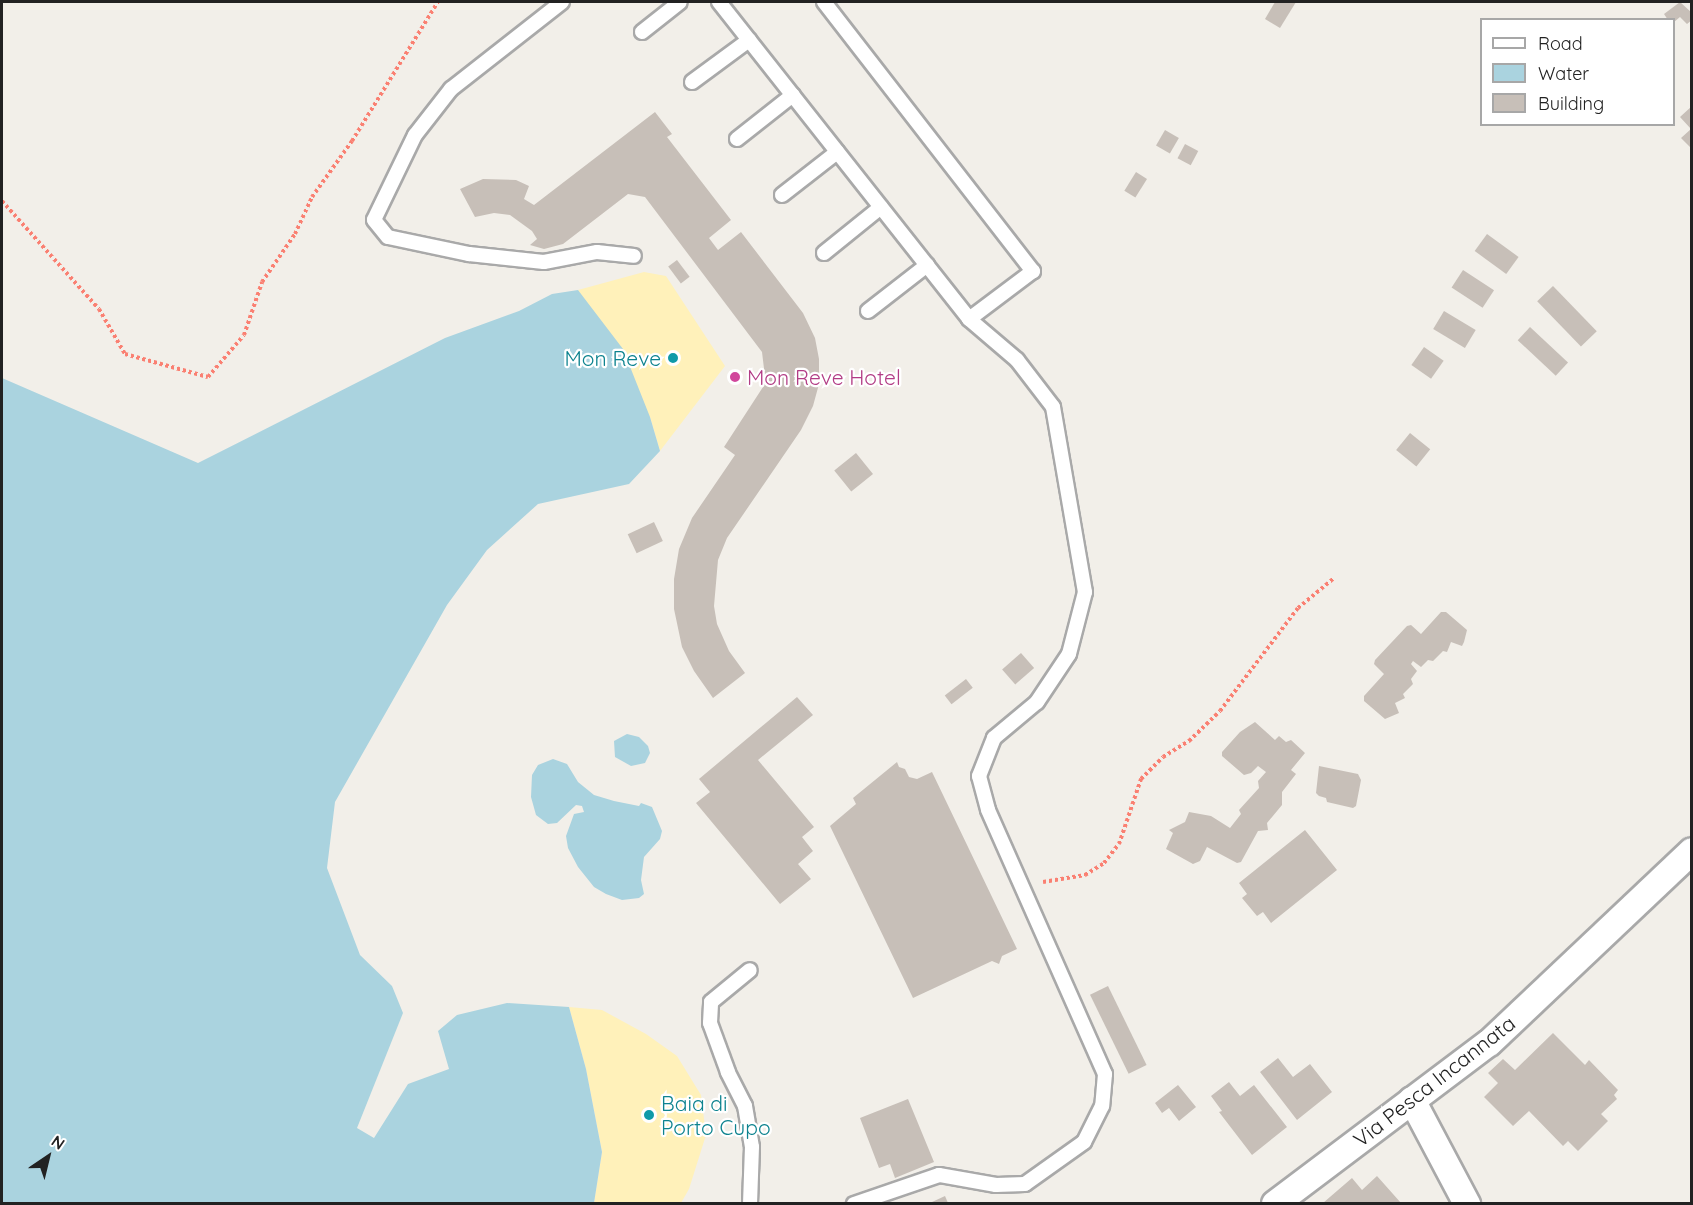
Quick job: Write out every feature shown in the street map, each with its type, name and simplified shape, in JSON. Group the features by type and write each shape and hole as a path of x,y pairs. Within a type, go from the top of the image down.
{"street":[{"name":"Via Pesca Incannata","path":"1275,1203 1489,1043 1692,851"},
{"path":"1412,1100 1467,1203"}],"lane":[{"path":"562,2 451,89 415,135 374,220 387,237 469,254 544,262 597,252 634,256"},
{"path":"642,32 680,2"},
{"path":"719,2 969,319 1017,360 1053,407 1085,592 1069,654 1037,702 994,738 979,776 988,810 1105,1074 1102,1106 1084,1142 1025,1184 996,1185 939,1175 854,1203"},
{"path":"824,2 1033,271 969,319"},
{"path":"692,82 749,40"},
{"path":"737,139 793,95"},
{"path":"782,195 837,152"},
{"path":"824,254 881,207"},
{"path":"868,311 927,265"},
{"path":"750,970 711,1002 710,1023 728,1072 745,1106 752,1147 750,1203"}],"path":[{"path":"2,201 99,309 125,354 208,377 244,335 262,282 295,234 312,197 352,141 438,2"},
{"path":"1022,886 1084,875 1104,863 1119,844 1141,779 1163,757 1189,741 1220,711 1298,608 1334,578"}],"sand":[{"name":"Mon Reve","path":"644,272 666,276 725,366 660,451 650,417 578,290"},
{"name":"Baia di Porto Cupo","path":"569,1007 602,1010 646,1034 677,1056 701,1095 706,1135 689,1189 681,1203 594,1203 602,1152 586,1069"}],"water":[{"path":"578,290 623,349 650,417 660,451 629,484 538,504 487,550 447,605 335,802 327,868 360,955 392,986 403,1013 357,1128 374,1138 408,1084 449,1069 438,1031 457,1015 507,1003 569,1007 586,1069 602,1152 594,1203 2,1203 2,378 198,463 445,338 519,311 552,294"},
{"path":"627,734 639,737 648,746 650,753 645,763 631,766 615,757 614,741"},
{"path":"553,759 567,764 578,782 594,795 614,801 639,806 641,803 652,807 662,831 660,839 644,857 641,880 644,894 639,898 622,900 606,894 594,887 578,867 568,848 566,836 574,814 584,812 582,806 576,805 557,823 548,824 536,815 531,797 532,775 538,765"}],"building":[{"path":"1275,2 1296,2 1280,28 1265,19"},
{"path":"1680,2 1692,13 1692,20 1687,24 1680,17 1675,21 1675,18 1667,18 1664,14"},
{"path":"1692,106 1692,149 1681,138 1691,129 1680,117"},
{"path":"655,112 672,134 667,137 731,220 709,238 718,250 741,232 803,313 815,338 819,359 819,384 813,406 801,430 727,538 718,560 714,606 717,624 729,651 745,673 713,698 694,671 682,647 674,609 674,579 679,549 692,518 735,455 724,447 763,387 765,377 762,352 645,197 628,194 563,244 544,249 530,245 537,239 532,231 510,215 494,213 475,217 460,189 483,179 516,180 529,186 524,199 534,205"},
{"path":"1165,130 1179,138 1170,154 1156,146"},
{"path":"1185,144 1198,151 1191,165 1177,158"},
{"path":"1136,172 1147,179 1135,198 1124,191"},
{"path":"1487,234 1519,257 1506,274 1475,251"},
{"path":"677,260 690,277 681,283 668,267"},
{"path":"1463,270 1494,290 1483,308 1452,288"},
{"path":"1553,286 1597,331 1581,347 1537,301"},
{"path":"1444,311 1476,330 1465,348 1433,329"},
{"path":"1530,327 1568,362 1556,376 1518,340"},
{"path":"1424,347 1444,361 1431,379 1411,365"},
{"path":"1410,433 1430,449 1416,466 1396,450"},
{"path":"856,453 873,474 851,492 834,471"},
{"path":"654,522 663,541 637,553 628,534"},
{"path":"1441,612 1446,612 1467,630 1462,646 1451,642 1447,652 1443,651 1433,661 1428,660 1421,667 1413,661 1411,664 1417,671 1411,679 1413,684 1403,694 1405,698 1395,703 1399,713 1385,719 1364,701 1364,696 1384,674 1374,664 1375,660 1407,626 1411,625 1421,634"},
{"path":"1021,653 1034,668 1015,684 1002,669"},
{"path":"966,679 973,688 951,704 945,696"},
{"path":"797,697 813,715 758,760 814,827 802,837 813,851 798,864 811,879 780,904 696,803 710,792 699,779"},
{"path":"1255,722 1275,740 1279,736 1286,742 1291,740 1305,753 1291,770 1296,774 1282,792 1282,805 1267,823 1268,830 1258,831 1241,862 1237,863 1207,847 1200,861 1193,864 1166,849 1173,833 1169,830 1185,822 1189,812 1211,816 1230,828 1241,814 1239,810 1259,788 1258,781 1266,772 1258,766 1251,773 1244,775 1222,756 1222,752 1240,732"},
{"path":"897,762 899,767 905,769 909,777 917,779 932,772 1017,949 1002,956 999,964 992,961 913,998 830,826 856,804 853,798"},
{"path":"1319,766 1358,774 1361,780 1356,806 1353,808 1327,802 1326,798 1316,793"},
{"path":"1305,830 1337,870 1271,923 1263,912 1257,916 1242,898 1247,894 1239,883"},
{"path":"1108,986 1147,1065 1129,1074 1090,995"},
{"path":"1553,1033 1585,1065 1589,1060 1618,1090 1614,1095 1617,1099 1601,1114 1608,1121 1578,1151 1568,1141 1563,1146 1529,1111 1513,1126 1484,1097 1498,1083 1488,1073 1503,1059 1515,1070"},
{"path":"1278,1058 1293,1077 1310,1064 1332,1092 1297,1120 1260,1072"},
{"path":"1229,1082 1240,1096 1254,1085 1287,1127 1252,1155 1219,1112 1222,1111 1211,1096"},
{"path":"1178,1085 1196,1107 1179,1121 1169,1108 1162,1113 1155,1103"},
{"path":"908,1099 934,1162 895,1178 890,1164 879,1168 860,1118"},
{"path":"1377,1176 1401,1203 1323,1203 1352,1178 1362,1190"},
{"path":"945,1196 948,1203 932,1202"}],"place":[{"name":"Mon Reve","path":"673,358"},
{"name":"Mon Reve Hotel","path":"735,377"},
{"name":"Baia di Porto Cupo","path":"649,1115"}]}
